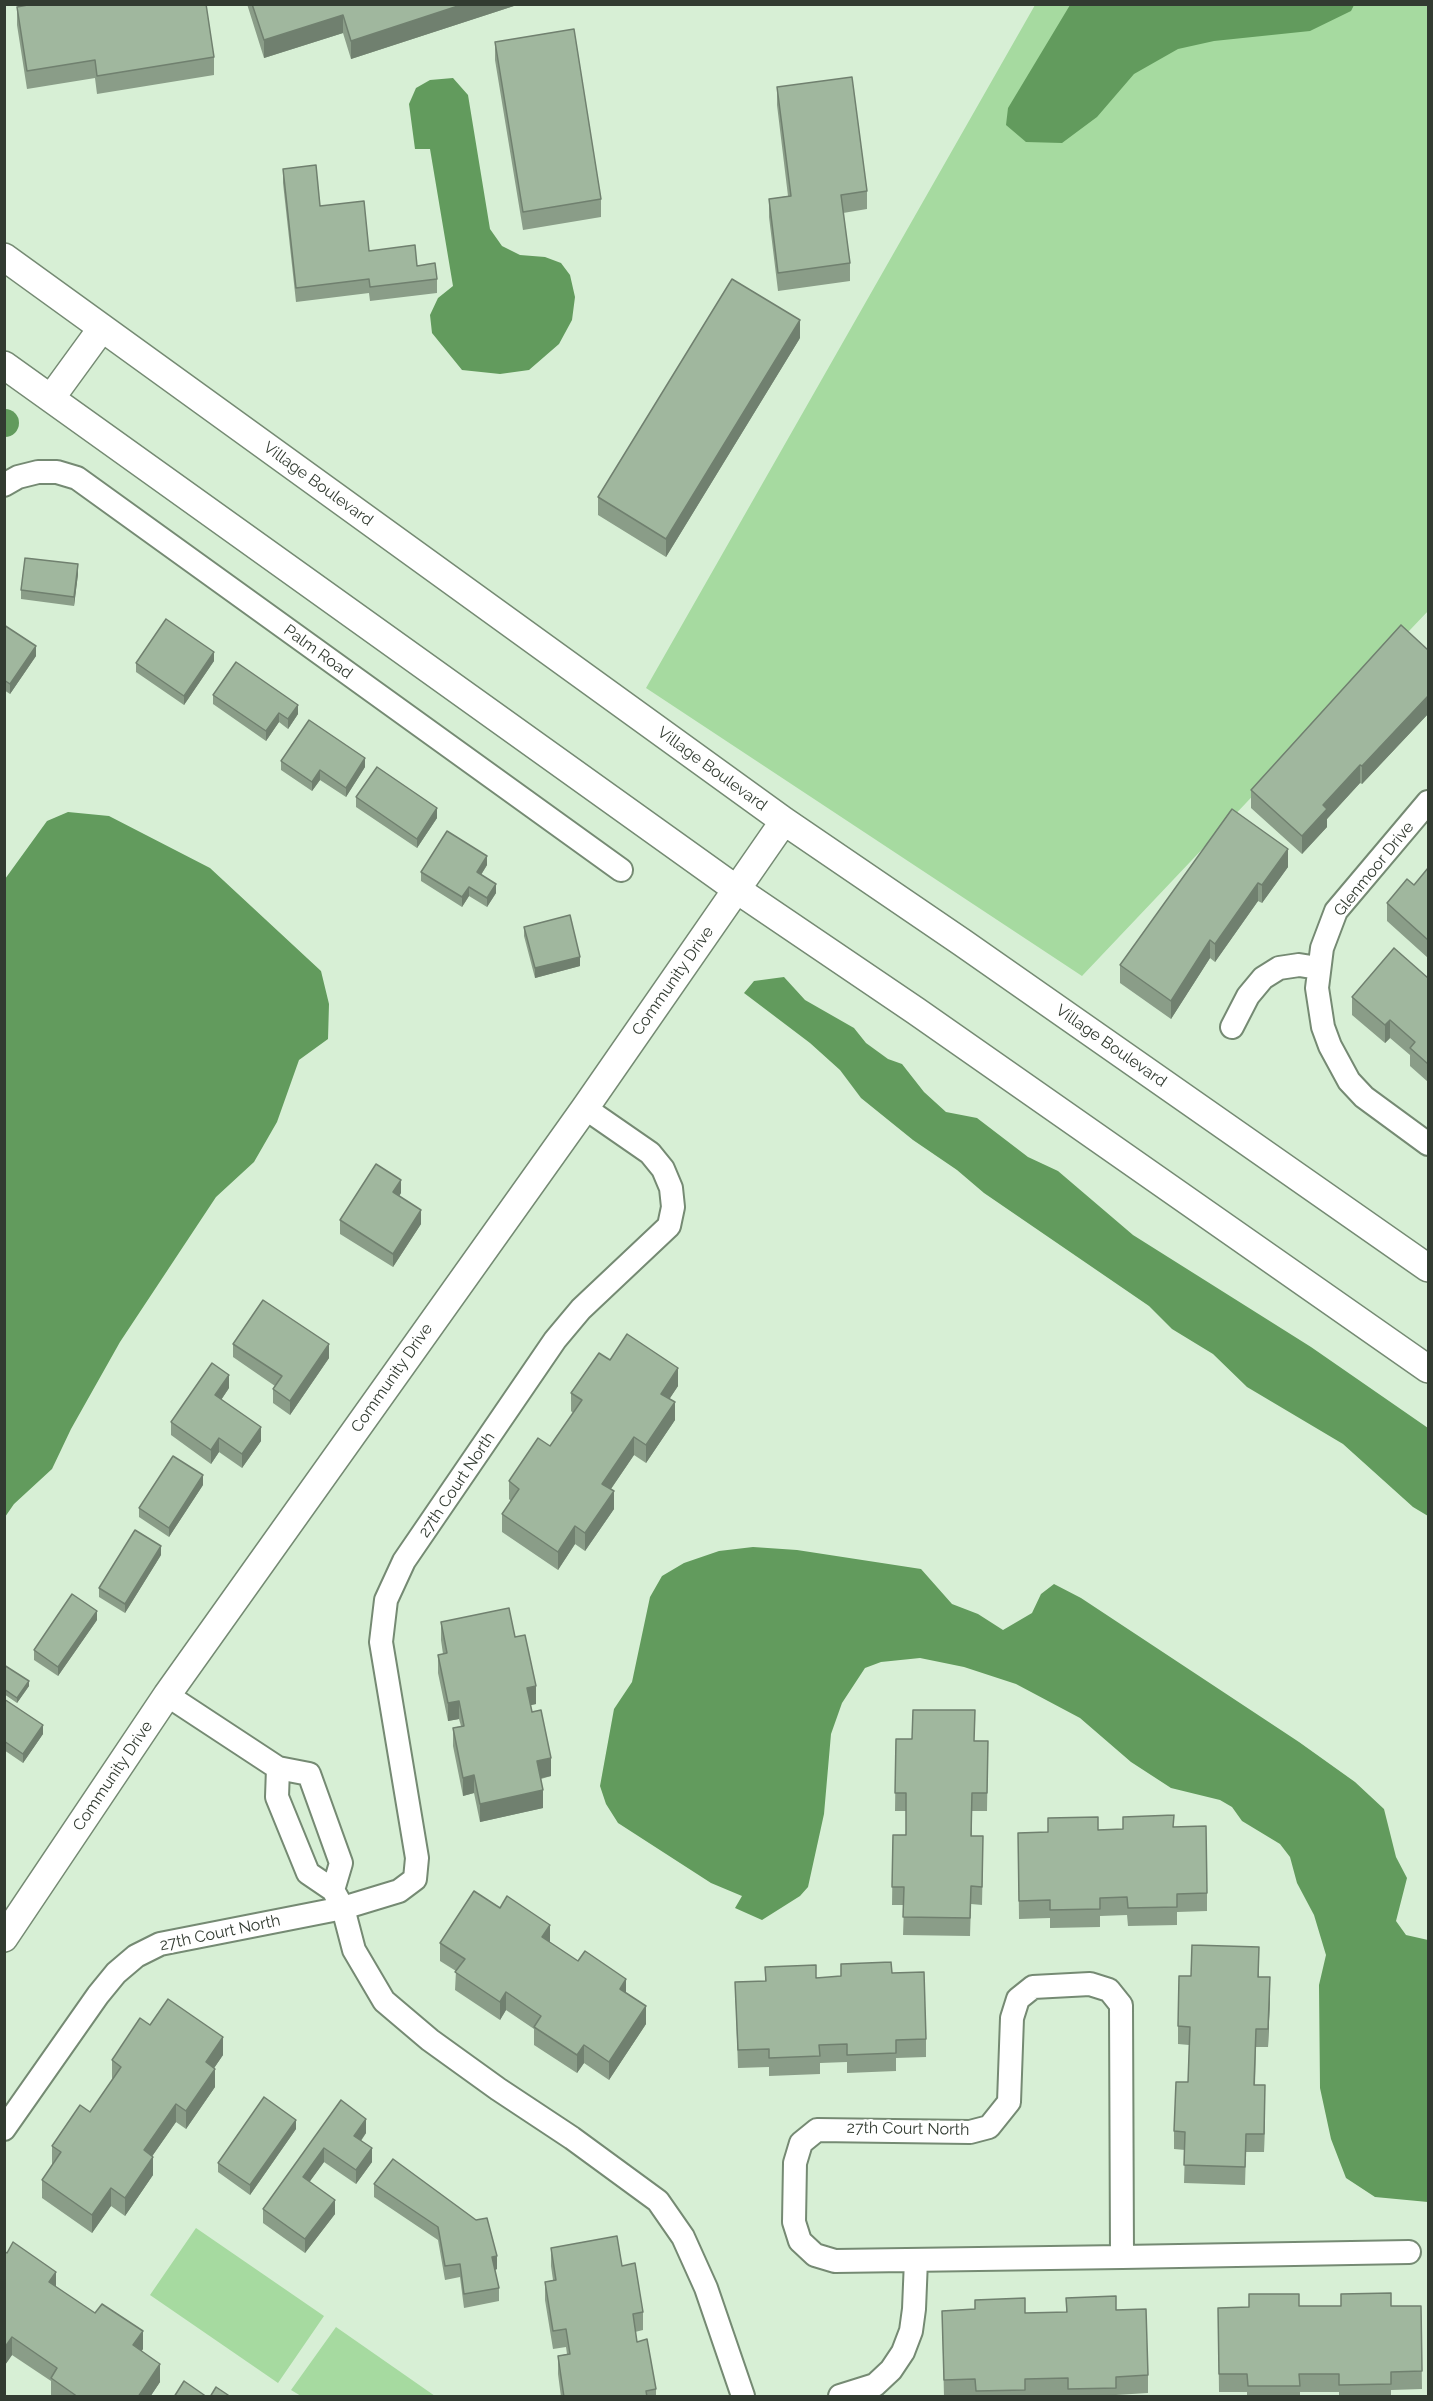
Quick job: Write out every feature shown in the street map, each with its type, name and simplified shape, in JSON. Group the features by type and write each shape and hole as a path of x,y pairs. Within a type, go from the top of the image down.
{"street":[{"name":"Village Boulevard","path":"4,257 784,821 1428,1268"},
{"path":"51,398 102,328"},
{"path":"4,365 736,890 925,1018 1428,1369"},
{"name":"Palm Road","path":"4,485 18,477 38,472 57,472 77,477 621,870"},
{"name":"Glenmoor Drive","path":"1428,802 1336,911 1322,948 1317,988 1323,1027 1339,1065 1364,1097 1428,1144"},
{"name":"Community Drive","path":"4,1938 167,1695 585,1108 784,821"},
{"path":"1232,1027 1248,996 1263,978 1279,968 1299,964 1318,968"},
{"name":"27th Court North","path":"4,2129 98,1995 116,1973 136,1956 160,1944 338,1899 399,1891 415,1878 417,1858 381,1642 386,1600 393,1580 555,1340 581,1309 669,1227 674,1207 671,1188 663,1169 650,1153 585,1108"},
{"path":"167,1695 278,1768 309,1774 341,1863 338,1899 354,1950 384,2001 440,2047 572,2138 658,2201 683,2237 706,2288 743,2397"},
{"path":"278,1768 277,1797 308,1873 338,1899"},
{"name":"27th Court North","path":"1122,2257 1121,2006 1109,1990 1090,1984 1034,1987 1018,1999 1012,2018 1009,2102 989,2127 970,2132 817,2130 801,2143 795,2163 794,2222 800,2241 815,2255 835,2261 916,2259 1122,2257 1409,2252"},
{"path":"840,2397 875,2385 891,2370 903,2352 911,2331 916,2259"}],"shaded area":[{"path":"1035,5 1428,5 1428,611 1082,976 646,688"},
{"path":"1070,5 1354,5 1351,11 1310,31 1214,41 1178,49 1134,74 1097,117 1062,143 1026,142 1006,125 1008,108"},
{"path":"453,78 468,95 490,229 502,246 520,255 545,257 561,263 570,275 575,297 572,320 559,344 529,370 500,374 462,370 432,333 430,315 438,298 453,286 430,149 415,149 409,104 416,88 430,80"},
{"path":"68,812 109,816 210,868 321,971 329,1004 328,1039 299,1060 277,1122 254,1162 216,1197 120,1342 71,1429 52,1469 14,1504 5,1517 5,879 47,821"},
{"path":"784,977 805,1000 854,1028 866,1043 888,1059 902,1064 924,1092 946,1112 977,1118 1028,1157 1058,1171 1133,1235 1311,1347 1428,1428 1428,1516 1413,1507 1343,1444 1247,1387 1213,1354 1172,1329 1149,1306 984,1193 861,1098 840,1070 810,1043 744,993 754,981"},
{"path":"753,1547 797,1550 921,1569 952,1604 978,1614 1003,1630 1032,1613 1041,1594 1054,1584 1081,1598 1299,1742 1355,1782 1384,1809 1396,1857 1407,1878 1396,1921 1406,1935 1428,1940 1428,2202 1375,2197 1346,2178 1331,2139 1320,2088 1319,1985 1326,1955 1314,1915 1297,1883 1290,1857 1280,1844 1242,1821 1232,1807 1220,1800 1171,1788 1131,1762 1080,1718 1016,1684 964,1667 920,1658 881,1662 865,1668 842,1703 831,1734 824,1814 808,1887 800,1896 762,1920 735,1908 742,1896 711,1883 618,1823 606,1804 600,1786 614,1709 632,1682 650,1597 662,1576 684,1563 719,1551"},
{"path":"196,2228 324,2316 278,2383 150,2295"},
{"path":"336,2327 435,2396 301,2396 291,2390"}],"building":[{"path":"33,4 206,4 214,57 97,76 95,60 27,71 17,7"},
{"path":"252,4 464,4 351,41 343,15 264,40"},
{"path":"574,29 601,199 523,212 495,42"},
{"path":"852,77 867,191 841,195 850,263 778,273 769,199 791,196 777,87"},
{"path":"316,165 320,206 364,201 369,251 415,245 417,266 435,263 437,279 370,287 369,279 296,288 283,169"},
{"path":"732,279 800,320 666,539 598,497"},
{"path":"25,558 78,564 74,597 21,590"},
{"path":"166,619 214,652 184,696 136,663"},
{"path":"4,625 36,646 10,684 4,680"},
{"path":"1401,625 1428,650 1428,696 1323,805 1327,809 1302,836 1251,790"},
{"path":"236,662 298,705 288,719 279,713 266,731 213,695"},
{"path":"309,720 365,758 346,788 320,770 312,782 281,761"},
{"path":"377,767 437,808 417,839 356,797"},
{"path":"1232,809 1288,849 1262,885 1258,883 1215,944 1210,940 1171,1001 1120,965"},
{"path":"447,831 487,856 477,872 496,884 487,898 469,887 462,897 421,872"},
{"path":"1428,868 1428,940 1387,903 1407,879 1414,885"},
{"path":"570,915 580,957 535,968 524,927"},
{"path":"1394,948 1428,978 1428,1064 1410,1048 1415,1042 1390,1020 1385,1025 1352,997"},
{"path":"376,1164 401,1180 393,1192 421,1210 393,1254 340,1220"},
{"path":"263,1300 329,1344 290,1401 273,1389 282,1376 233,1344"},
{"path":"627,1334 678,1368 661,1394 675,1402 646,1445 634,1437 602,1484 614,1491 585,1533 575,1526 558,1552 502,1514 519,1489 509,1481 538,1438 550,1446 582,1400 571,1393 599,1353 610,1360"},
{"path":"212,1363 229,1375 215,1395 261,1427 242,1454 219,1438 211,1450 171,1422"},
{"path":"173,1456 203,1475 169,1528 139,1508"},
{"path":"135,1530 161,1546 125,1604 99,1588"},
{"path":"72,1594 97,1611 58,1667 34,1650"},
{"path":"509,1608 515,1637 525,1635 536,1686 527,1688 532,1712 541,1710 551,1758 537,1761 543,1790 480,1804 474,1775 463,1778 453,1728 464,1726 459,1701 448,1703 438,1655 447,1653 441,1622"},
{"path":"4,1665 29,1681 17,1698 4,1689"},
{"path":"4,1699 43,1725 23,1754 4,1741"},
{"path":"913,1710 975,1710 974,1741 988,1741 987,1793 972,1793 971,1836 983,1836 982,1887 971,1886 970,1918 903,1917 904,1887 892,1887 893,1835 906,1835 906,1793 895,1793 896,1739 912,1739"},
{"path":"1174,1815 1173,1827 1206,1826 1207,1893 1177,1894 1177,1907 1128,1908 1127,1897 1100,1898 1100,1909 1050,1910 1050,1900 1019,1901 1018,1833 1048,1832 1048,1818 1098,1817 1098,1830 1123,1829 1123,1817"},
{"path":"474,1891 500,1908 507,1896 550,1925 542,1937 578,1961 585,1951 626,1979 620,1989 646,2006 609,2062 584,2045 577,2055 534,2027 541,2016 506,1992 500,2002 455,1972 465,1959 440,1943"},
{"path":"1192,1945 1259,1947 1258,1977 1270,1977 1268,2029 1256,2029 1254,2085 1265,2085 1264,2134 1246,2134 1245,2167 1184,2165 1185,2132 1174,2131 1176,2082 1188,2082 1190,2027 1178,2026 1179,1976 1191,1976"},
{"path":"891,1962 892,1973 924,1972 926,2039 896,2040 896,2053 847,2055 847,2044 819,2045 820,2056 769,2058 769,2049 738,2050 735,1982 766,1981 765,1967 816,1965 816,1978 841,1976 841,1964"},
{"path":"168,1999 223,2037 206,2062 215,2069 186,2111 176,2104 144,2150 153,2157 125,2198 111,2188 92,2215 42,2180 61,2152 52,2146 80,2105 90,2112 121,2067 112,2060 140,2018 150,2025"},
{"path":"264,2097 296,2120 250,2185 218,2163"},
{"path":"341,2100 366,2119 354,2136 372,2148 356,2170 324,2148 303,2177 335,2200 305,2239 263,2209"},
{"path":"393,2159 476,2220 487,2218 497,2256 492,2257 499,2288 464,2294 460,2264 445,2266 438,2227 374,2184"},
{"path":"617,2236 622,2266 635,2263 643,2312 633,2314 637,2342 647,2339 656,2389 646,2391 647,2397 564,2397 558,2356 570,2354 566,2329 553,2331 545,2282 556,2280 551,2248"},
{"path":"13,2242 56,2272 49,2282 95,2313 102,2304 143,2331 133,2345 160,2364 138,2397 78,2397 51,2378 57,2368 12,2337 4,2346 4,2251 7,2253"},
{"path":"1391,2293 1391,2306 1421,2306 1422,2371 1391,2372 1391,2384 1339,2385 1339,2374 1299,2374 1300,2386 1248,2386 1247,2374 1219,2374 1218,2308 1249,2307 1249,2294 1299,2294 1299,2306 1341,2306 1341,2294"},
{"path":"1116,2296 1116,2310 1146,2309 1148,2375 1116,2377 1116,2388 1068,2389 1068,2378 1025,2379 1025,2390 976,2391 975,2379 944,2380 942,2311 975,2309 975,2300 1025,2298 1025,2313 1067,2312 1066,2298"},
{"path":"184,2381 207,2397 174,2397"},
{"path":"216,2387 231,2397 210,2397"}]}
